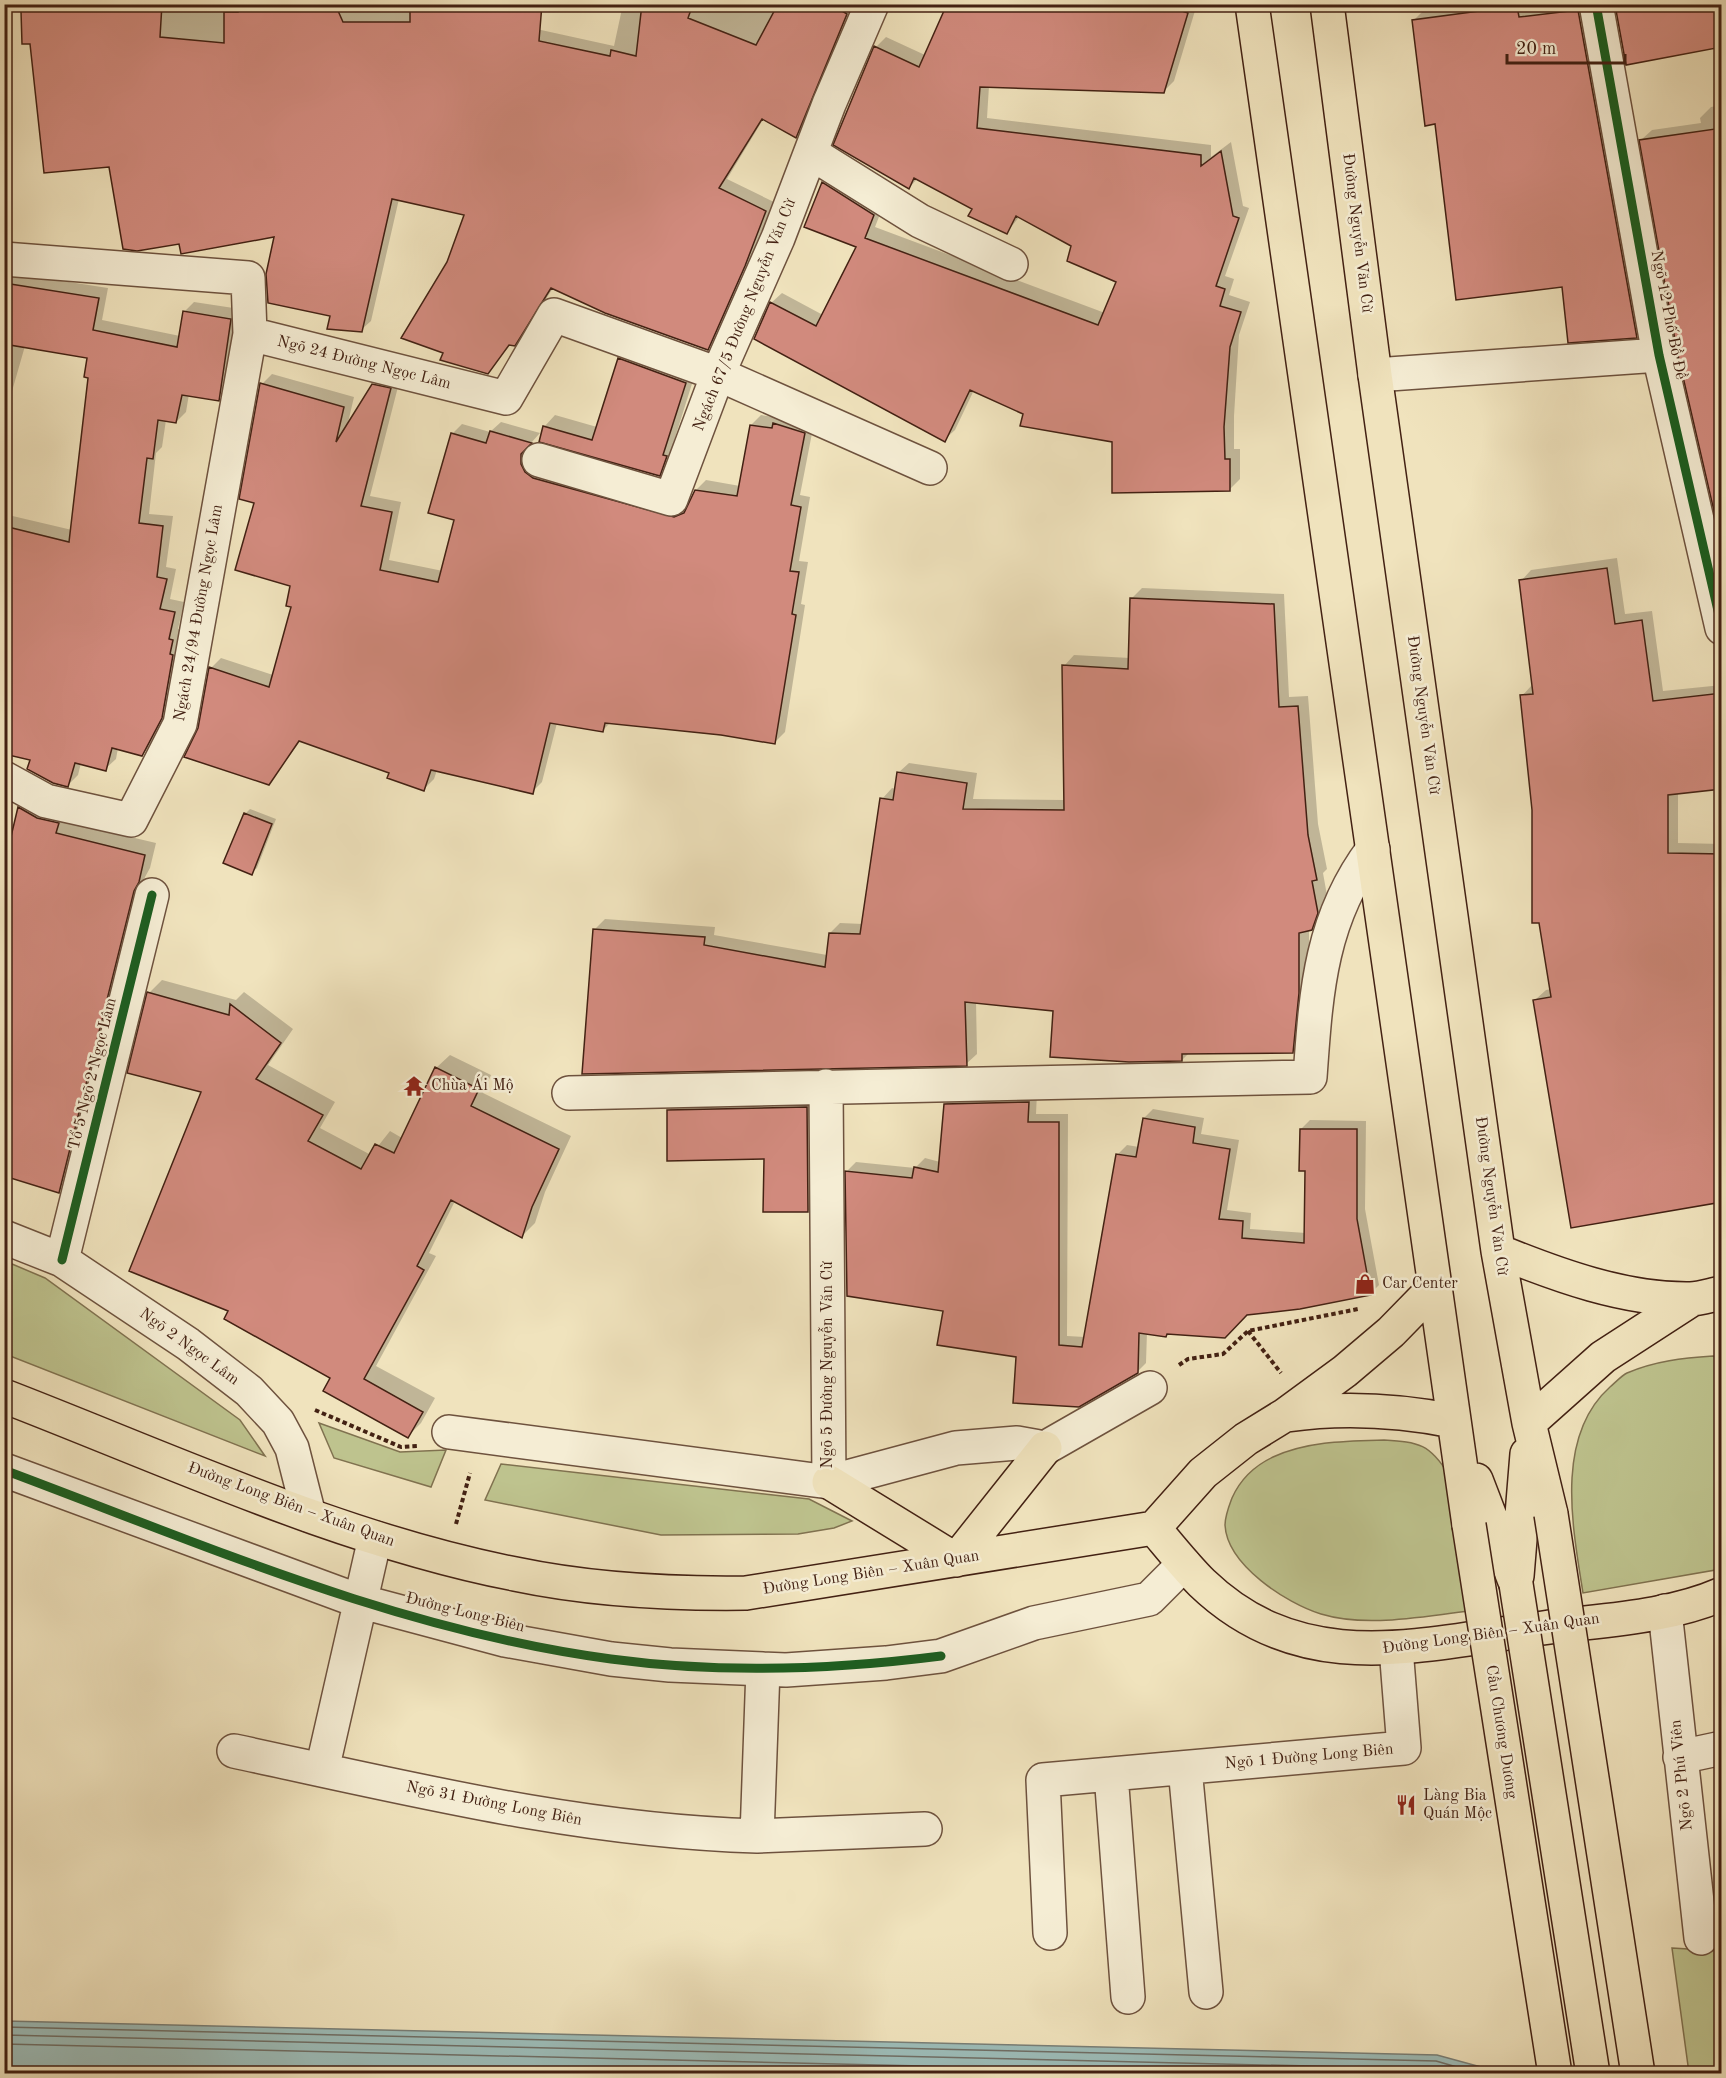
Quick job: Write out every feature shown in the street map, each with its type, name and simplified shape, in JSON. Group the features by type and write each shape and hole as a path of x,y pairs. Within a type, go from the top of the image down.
{"main road":[{"path":"1252,4 1453,1421 1516,1584 1593,2073"},
{"name":"Đường Nguyễn Văn Cừ","path":"1327,4 1376,375 1498,1251 1529,1423"},
{"path":"1498,1251 1593,1284 1706,1296"},
{"path":"1154,1528 1189,1487 1211,1466 1245,1438 1285,1415 1368,1352 1434,1288"},
{"path":"1516,1584 1529,1423 1603,1357 1706,1296"},
{"name":"Đường Long Biên – Xuân Quan","path":"4,1396 309,1515 375,1538 514,1574 598,1588 681,1594 746,1593 1154,1528 1204,1584 1228,1602 1280,1632 1308,1643 1338,1648 1396,1648 1665,1611 1722,1594"},
{"path":"1285,1415 1315,1411 1372,1410 1453,1421"},
{"name":"Cầu Chương Dương","path":"1453,1421 1555,2073"},
{"path":"1529,1423 1551,1514 1638,2073"},
{"path":"829,1482 956,1560 1045,1448"}],"street":[{"name":"Ngách 67/5 Đường Nguyễn Văn Cừ","path":"539,460 671,499 718,374 778,238 872,4"},
{"name":"Ngõ 12 Phố Bồ Đề","path":"1596,4 1659,355 1722,628"},
{"path":"811,153 920,221 1011,264"},
{"path":"4,259 248,278 250,334"},
{"name":"Ngõ 24 Đường Ngọc Lâm","path":"250,334 506,398 554,315 718,374"},
{"name":"Ngách 24/94 Đường Ngọc Lâm","path":"4,778 46,801 131,820 180,724 250,334"},
{"path":"1376,375 1659,355"},
{"path":"718,374 930,468"},
{"path":"569,1093 1310,1077 1323,950 1353,875 1373,849"},
{"name":"Tổ 5 Ngõ 2 Ngọc Lâm","path":"62,1260 152,895"},
{"name":"Ngõ 5 Đường Nguyễn Văn Cừ","path":"826,1086 829,1482 956,1448 1017,1443 1045,1448"},
{"name":"Ngõ 2 Ngọc Lâm","path":"4,1237 62,1260 188,1344 249,1392 278,1422 292,1448 309,1515"},
{"path":"1045,1448 1150,1388"},
{"path":"452,1438 829,1482"},
{"name":"Đường Long Biên","path":"4,1470 359,1601 505,1640 611,1659 762,1669 835,1668 941,1656 1034,1623 1149,1599 1184,1563"},
{"path":"322,1770 375,1538"},
{"name":"Ngõ 2 Phú Viên","path":"1665,1611 1701,1938"},
{"name":"Ngõ 1 Đường Long Biên","path":"1050,1933 1043,1780 1404,1748 1396,1648"},
{"path":"757,1836 762,1669"},
{"path":"1680,1757 1722,1748"},
{"name":"Ngõ 31 Đường Long Biên","path":"234,1751 490,1806 607,1825 697,1834 757,1836 925,1829"},
{"path":"1185,1768 1206,1992"},
{"path":"1110,1774 1128,1997"}],"path":[{"path":"1150,1388 1188,1359 1223,1354 1248,1331 1334,1316"},
{"path":"1248,1331 1282,1375"},
{"path":"278,1422 304,1405 401,1446 452,1438 448,1557"}],"green space":[{"path":"5,1261 45,1278 240,1420 265,1456 5,1354"},
{"path":"1713,1356 1722,1360 1721,1569 1583,1593 1572,1513 1572,1485 1574,1457 1581,1431 1592,1408 1610,1387 1627,1373 1669,1361"},
{"path":"319,1423 400,1452 446,1450 431,1487 334,1458"},
{"path":"1384,1440 1406,1442 1422,1447 1436,1457 1449,1475 1470,1611 1376,1621 1321,1614 1276,1592 1247,1568 1228,1540 1225,1522 1232,1498 1243,1479 1260,1465 1286,1452 1314,1445"},
{"path":"501,1464 809,1499 852,1521 834,1528 798,1534 661,1535 485,1500"},
{"path":"1672,1948 1721,1951 1721,2073 1689,2073"}],"water":[{"path":"5,2021 1437,2055 1503,2073 5,2074"}],"building":[{"path":"116,4 162,4 160,37 224,43 224,12 238,12 237,4 335,4 343,22 410,22 410,9 484,9 485,4 542,4 539,41 610,56 611,50 636,56 642,4 693,4 688,18 756,45 778,4 831,4 847,14 796,138 762,119 719,188 766,211 708,350 605,313 551,288 515,346 509,345 488,374 440,360 443,353 401,338 447,262 464,215 392,199 362,332 327,329 330,316 268,303 266,274 274,237 181,254 179,244 137,251 123,249 109,167 44,173 30,44 22,44 21,11 116,10"},
{"path":"947,4 1181,4 1179,10 1188,13 1164,93 980,87 977,128 1201,155 1201,166 1221,151 1233,216 1239,218 1216,286 1225,289 1220,306 1241,312 1230,347 1224,427 1225,459 1230,459 1230,491 1112,493 1112,442 1020,426 1023,414 970,390 945,442 754,339 770,302 816,326 856,247 804,227 822,182 874,215 865,238 1098,325 1116,282 1067,261 1071,246 1016,216 1007,234 968,216 972,209 914,178 909,189 833,145 874,46 919,67"},
{"path":"1722,4 1722,47 1626,65 1615,5"},
{"path":"1517,6 1519,17 1578,10 1637,338 1568,343 1562,287 1456,300 1435,124 1425,126 1412,20"},
{"path":"1722,128 1722,524 1717,524 1677,351 1639,140"},
{"path":"4,283 99,298 93,330 177,347 183,311 231,319 219,401 182,395 176,423 158,420 153,459 147,458 139,523 163,526 157,577 167,579 160,609 175,612 169,639 173,640 170,654 173,655 162,718 142,756 112,748 106,771 75,763 68,787 53,783 27,769 30,760 4,754 4,526 69,542 88,378 84,377 87,358 4,344"},
{"path":"618,358 686,383 663,455 667,456 660,476 539,442 543,426 592,440"},
{"path":"260,383 344,407 336,442 372,384 391,388 361,506 392,512 380,570 438,582 454,520 428,513 451,433 486,443 490,431 532,443 521,454 521,464 525,472 533,478 674,517 684,513 695,490 737,496 750,425 772,428 773,423 805,433 791,505 801,507 790,571 799,572 792,614 796,615 775,744 721,735 605,723 603,732 550,723 533,794 431,770 424,791 387,778 389,773 299,741 269,785 184,757 198,728 209,667 269,687 291,607 286,606 290,586 235,570 254,503 239,499"},
{"path":"1607,568 1615,624 1642,620 1653,701 1722,693 1722,789 1668,795 1668,853 1722,854 1722,1202 1571,1228 1533,1000 1551,997 1539,923 1532,923 1532,810 1520,695 1533,694 1519,580"},
{"path":"1130,598 1274,604 1279,707 1298,706 1308,835 1317,880 1312,881 1318,913 1312,930 1299,933 1299,993 1293,1053 1182,1054 1182,1061 1129,1062 1050,1057 1053,1011 965,1002 967,1066 582,1074 593,929 705,937 704,945 825,967 829,933 860,934 880,798 893,800 897,772 967,783 963,809 1064,810 1062,665 1128,669"},
{"path":"18,807 37,818 59,823 56,833 145,855 59,1193 4,1176 4,866"},
{"path":"244,813 272,824 252,875 223,863"},
{"path":"147,992 229,1015 230,1004 281,1043 256,1079 323,1115 308,1141 361,1169 375,1144 394,1153 435,1067 479,1089 471,1106 559,1149 532,1207 522,1238 451,1200 417,1266 424,1270 364,1379 423,1412 408,1438 323,1391 330,1378 224,1319 228,1311 129,1271 201,1092 127,1073"},
{"path":"1029,1102 1028,1122 1059,1122 1059,1345 1082,1347 1116,1154 1136,1157 1143,1118 1195,1127 1193,1143 1230,1149 1219,1219 1243,1221 1242,1238 1304,1243 1305,1171 1299,1171 1300,1129 1357,1129 1357,1219 1371,1295 1300,1309 1247,1315 1225,1338 1167,1334 1166,1337 1139,1333 1138,1373 1079,1407 1013,1403 1016,1357 937,1345 943,1311 847,1296 845,1171 912,1178 914,1167 938,1172 944,1104"},
{"path":"807,1107 808,1212 763,1212 764,1159 667,1161 667,1110"}],"cycle path":[{"path":"1596,4 1659,355 1722,628"},
{"path":"62,1260 152,895"},
{"path":"4,1470 303,1582 455,1628 532,1646 611,1659 694,1667 818,1667 941,1656"}],"place":[{"name":"Chùa Ái Mộ","path":"414,1086"},
{"name":"Car Center","path":"1365,1284"},
{"name":"Làng Bia Quán Mộc","path":"1406,1805"}]}
